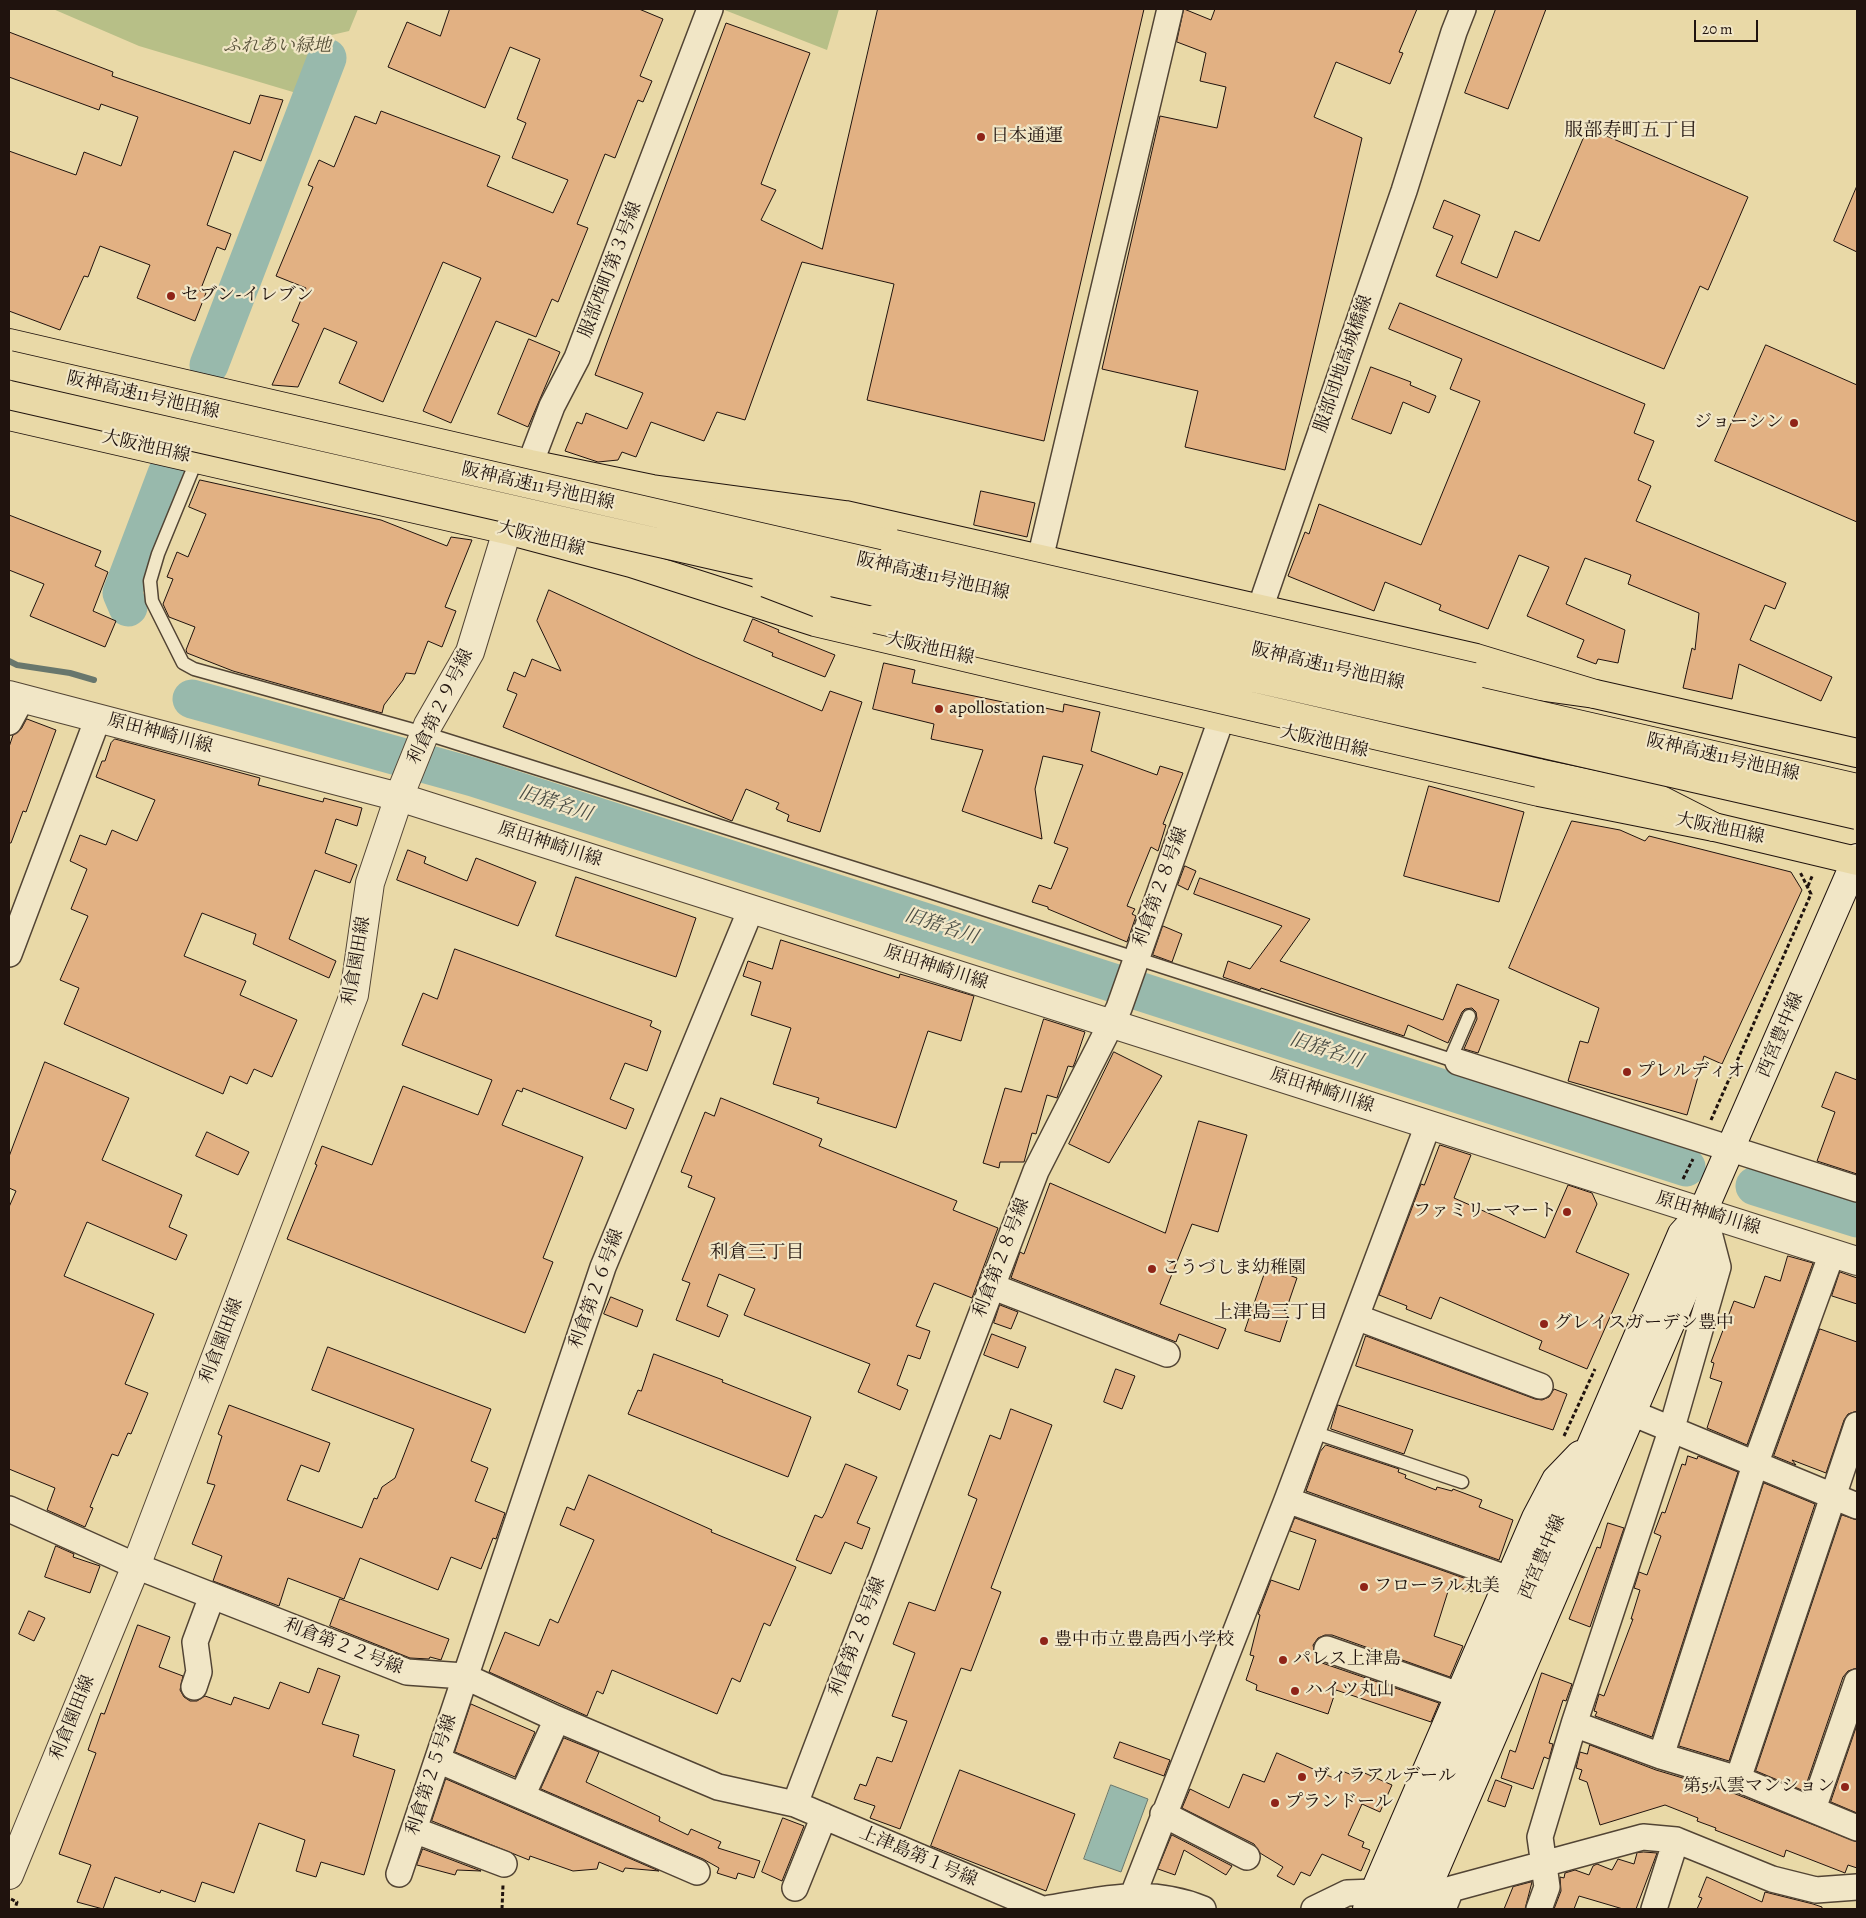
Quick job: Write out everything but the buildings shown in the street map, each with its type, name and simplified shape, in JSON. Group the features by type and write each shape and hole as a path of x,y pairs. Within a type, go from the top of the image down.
{"main road":[{"path":"9,343 530,464 652,489 845,515 1476,658 1595,694 1857,753"},
{"name":"阪神高速11号池田線","path":"9,365 1857,788"},
{"name":"阪神高速11号池田線","path":"9,395 1857,815"},
{"name":"大阪池田線","path":"9,416 507,530 631,564 815,622 1538,792 1714,827 1857,860"},
{"path":"581,496 758,518 894,544 1473,677 1595,694"},
{"path":"483,504 764,583 826,606 876,620 1538,773 1657,798 1714,827"}],"street":[{"name":"服部西町第３号線","path":"507,530 552,406 577,358 710,9"},
{"path":"1040,559 1170,9"},
{"name":"服部団地高城橋線","path":"1222,718 1404,191 1463,9"},
{"name":"利倉第２９号線","path":"403,787 422,739 470,652 507,530"},
{"path":"9,722 16,696"},
{"name":"原田神崎川線","path":"16,696 98,718 403,787 751,910 1115,1016 1428,1125 1845,1257"},
{"path":"9,954 98,718"},
{"name":"利倉第２８号線","path":"795,1804 1036,1171 1115,1016 1222,718"},
{"name":"利倉園田線","path":"9,1875 136,1566 354,995 370,883 403,787"},
{"name":"西宮豊中線","path":"1418,1909 1459,1784 1592,1442 1682,1234 1704,1211 1857,860"},
{"name":"利倉第２６号線","path":"464,1676 603,1267 751,910"},
{"path":"1454,1061 1857,1189"},
{"path":"1133,1895 1287,1500 1428,1125"},
{"path":"1539,1909 1547,1887 1540,1837 1574,1724 1671,1431 1718,1267 1704,1211"},
{"name":"西宮豊中線","path":"1378,1904 1459,1784 1632,1413 1705,1243 1704,1211"},
{"path":"1661,1756 1755,1465 1845,1257"},
{"path":"991,1286 1167,1354"},
{"path":"1356,1317 1540,1386"},
{"path":"1632,1413 1671,1431 1857,1506"},
{"path":"1738,1779 1857,1425"},
{"path":"1314,1909 1347,1893 1378,1904 1459,1695 1509,1580 1556,1480 1592,1442"},
{"path":"1287,1500 1509,1580"},
{"name":"利倉第２２号線","path":"9,1509 136,1566 407,1672 464,1676 557,1719 718,1787 795,1804"},
{"path":"194,1687 199,1672 195,1642 212,1596"},
{"path":"1327,1649 1459,1695"},
{"name":"利倉第２５号線","path":"399,1874 464,1676"},
{"path":"1814,1809 1857,1682"},
{"path":"522,1796 557,1719"},
{"path":"1574,1724 1661,1756 1738,1779 1857,1828"},
{"path":"445,1763 697,1872"},
{"name":"上津島第１号線","path":"795,1804 1044,1909 1133,1895 1183,1901 1203,1909"},
{"path":"1163,1814 1247,1856"},
{"path":"795,1888 824,1816"},
{"path":"414,1830 504,1864"},
{"path":"1443,1909 1451,1889 1545,1866 1643,1838 1676,1840 1772,1880 1816,1890 1857,1887"},
{"path":"1654,1909 1676,1840"}],"lane":[{"path":"197,459 158,554 150,581 152,602 183,663 194,669 422,739 1133,964 1454,1061 1469,1016"},
{"path":"1313,1432 1462,1482"}],"path":[{"path":"1683,1179 1811,894 1798,867"},
{"path":"9,1898 17,1902 15,1909"}],"green space":[{"name":"ふれあい緑地","path":"53,9 358,9 349,31 323,37 303,95 139,46"},
{"path":"722,9 839,9 827,50"}],"shaded area":[{"path":"1111,1785 1148,1799 1121,1872 1084,1859"}],"waterway":[{"path":"209,365 327,58"},
{"path":"128,607 122,593 167,474"},
{"name":"旧猪名川","path":"9,661 17,665 70,673 94,680"},
{"name":"旧猪名川","path":"192,699 473,777 1686,1167"},
{"name":"旧猪名川","path":"1755,1186 1857,1218"}],"place":[{"name":"日本通運","path":"981,137"},
{"name":"セブン-イレブン","path":"171,296"},
{"name":"ジョーシン","path":"1794,423"},
{"name":"apollostation","path":"939,709"},
{"name":"プレルディオ","path":"1627,1072"},
{"name":"ファミリーマート","path":"1567,1212"},
{"name":"こうづしま幼稚園","path":"1152,1269"},
{"name":"グレイスガーデン豊中","path":"1544,1324"},
{"name":"フローラル丸美","path":"1364,1587"},
{"name":"豊中市立豊島西小学校","path":"1044,1641"},
{"name":"パレス上津島","path":"1283,1660"},
{"name":"ハイツ丸山","path":"1295,1691"},
{"name":"ヴィラアルデール","path":"1302,1777"},
{"name":"第5八雲マンション","path":"1845,1787"},
{"name":"プランドール","path":"1275,1803"}],"district":[{"name":"服部寿町五丁目","path":"1631,131"},
{"name":"利倉三丁目","path":"757,1253"},
{"name":"上津島三丁目","path":"1271,1313"}]}
